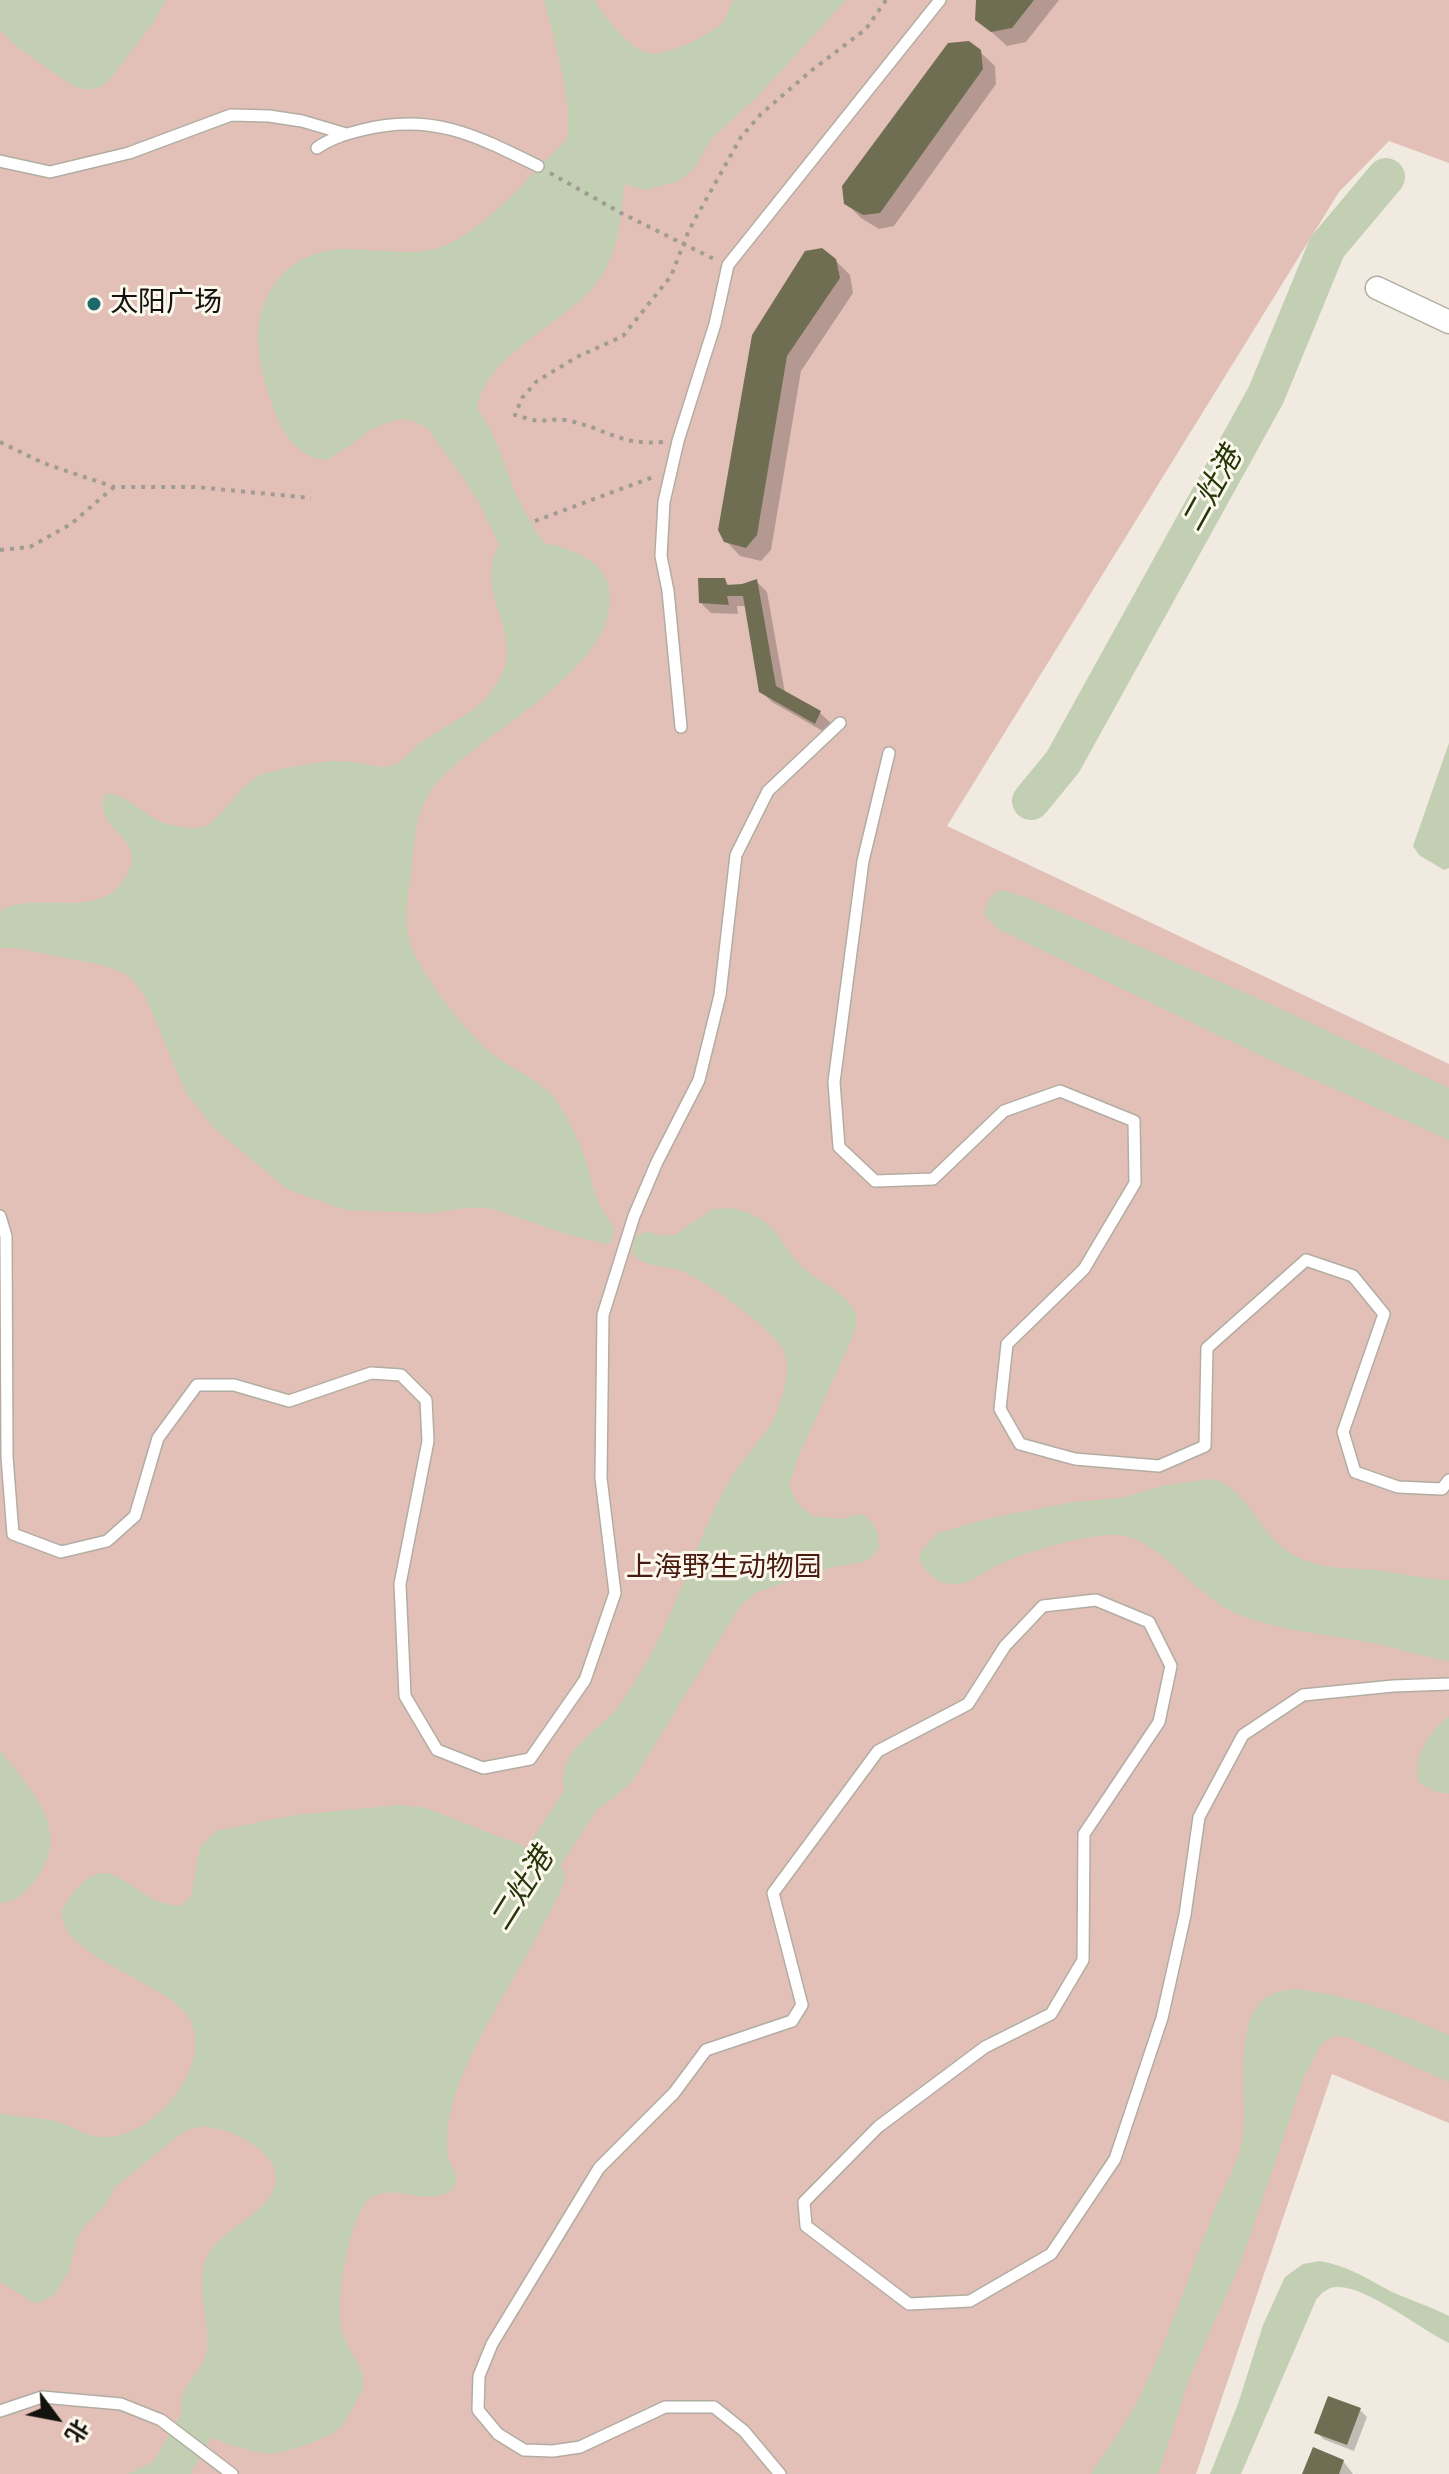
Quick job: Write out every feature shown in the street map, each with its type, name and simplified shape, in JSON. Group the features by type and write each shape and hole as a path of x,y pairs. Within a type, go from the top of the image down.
{"street":[{"path":"1377,288 1449,322"}],"lane":[{"path":"681,727 668,591 661,556 664,502 678,441 715,324 728,265 940,0"},
{"path":"0,161 50,172 129,153 231,115 302,121 346,134"},
{"path":"317,148 346,134 407,121 476,135 538,166"},
{"path":"0,1216 6,1236 7,1457 13,1534 61,1552 107,1541 135,1516 158,1438 197,1385 234,1385 289,1401 371,1373 401,1375 426,1400 428,1441 400,1584 405,1696 437,1750 483,1768 530,1759 585,1680 615,1593 601,1478 603,1315 634,1216 657,1162 699,1080 720,995 736,855 768,791 840,723"},
{"path":"889,753 863,861 834,1082 839,1147 875,1181 933,1179 1004,1111 1060,1091 1134,1121 1135,1183 1084,1269 1007,1344 1000,1409 1020,1444 1075,1459 1159,1466 1205,1446 1207,1348 1306,1260 1353,1276 1384,1314 1343,1432 1355,1472 1398,1487 1442,1489 1449,1480"},
{"path":"780,2474 744,2431 714,2407 665,2407 580,2447 553,2451 524,2450 498,2434 478,2410 479,2376 492,2344 599,2168 674,2093 706,2050 792,2021 802,2005 773,1893 878,1751 968,1704 1005,1646 1043,1606 1096,1600 1149,1622 1171,1666 1159,1722 1084,1834 1083,1960 1051,2014 985,2047 878,2127 804,2202 806,2226 909,2304 970,2301 1051,2254 1115,2159 1162,2018 1185,1915 1199,1817 1243,1735 1303,1695 1449,1684"},
{"path":"0,2411 42,2397 121,2404 161,2420 232,2474"}],"path":[{"path":"678,441 643,444 611,437 561,419 534,421 515,415 522,398 537,381 577,357 623,336 671,276 683,245 741,137 761,114 801,79 866,29 886,0"},
{"path":"538,166 683,245 728,265"},
{"path":"0,442 43,463 114,487 196,487 311,498"},
{"path":"535,521 670,472"},
{"path":"0,550 30,547 71,524 114,487"}],"green space":[{"name":"上海野生动物园","path":"0,0 1449,0 1449,163 1389,141 1339,192 947,826 1449,1064 1449,2123 1332,2074 1196,2474 0,2474"}],"water":[{"path":"0,0 166,0 153,23 110,79 91,89 70,84 15,45 0,30"},
{"path":"544,0 595,0 610,23 625,38 640,50 655,54 686,44 716,28 724,21 733,0 846,0 757,97 712,138 694,169 679,181 646,190 624,184 615,244 600,278 586,294 495,371 483,389 477,409 492,433 519,500 540,537 545,543 588,559 605,576 608,614 596,642 574,669 455,765 427,796 415,839 407,906 409,939 421,967 458,1018 484,1046 544,1088 561,1108 582,1149 598,1202 614,1228 611,1243 607,1244 569,1235 490,1208 432,1213 346,1210 287,1189 214,1128 186,1093 146,998 133,980 102,965 16,948 0,948 0,911 34,903 91,901 107,895 121,884 131,864 132,854 104,814 106,794 119,796 164,823 200,828 213,821 251,781 265,773 334,761 384,767 394,765 426,739 480,704 500,678 507,659 507,644 491,579 499,545 480,504 459,472 428,429 412,420 399,419 371,429 326,460 299,449 286,434 270,399 260,358 259,322 272,288 282,274 296,263 329,250 411,252 446,245 495,212 566,141 568,109"},
{"path":"1449,743 1449,868 1444,870 1419,855 1413,846"},
{"path":"1002,890 1031,899 1268,1003 1449,1088 1449,1140 1272,1061 998,929 984,915 989,900"},
{"path":"732,1208 761,1219 796,1260 844,1297 855,1313 852,1339 798,1457 789,1485 796,1502 812,1516 840,1519 861,1514 865,1516 878,1533 879,1547 871,1558 863,1562 829,1568 777,1585 756,1593 740,1606 631,1783 603,1806 577,1817 564,1789 567,1762 578,1746 614,1712 638,1676 665,1626 716,1506 733,1474 779,1408 787,1368 780,1344 740,1308 693,1276 648,1264 632,1253 636,1236 646,1232 675,1235 713,1209"},
{"path":"1209,1479 1232,1489 1276,1542 1309,1562 1449,1580 1449,1661 1372,1643 1285,1628 1235,1613 1220,1605 1149,1546 1120,1535 1073,1540 1035,1551 958,1584 935,1578 919,1560 922,1550 938,1533 991,1518 1073,1502 1122,1498 1162,1486"},
{"path":"1449,1716 1449,1794 1419,1783 1417,1773 1424,1746"},
{"path":"0,1750 44,1812 50,1844 46,1862 28,1889 16,1899 0,1903"},
{"path":"399,1805 426,1808 544,1854 562,1868 564,1882 480,2037 462,2078 447,2133 448,2157 456,2177 453,2188 430,2197 394,2192 375,2195 362,2208 355,2224 344,2264 340,2305 343,2335 363,2380 362,2390 350,2413 338,2430 317,2441 274,2453 253,2451 228,2444 196,2428 183,2411 181,2402 206,2355 207,2330 202,2289 205,2263 217,2243 256,2212 271,2195 276,2173 272,2163 254,2145 229,2132 203,2127 181,2134 115,2187 106,2204 77,2238 69,2271 54,2295 36,2304 0,2282 0,2113 54,2121 94,2136 115,2137 136,2129 173,2098 186,2078 194,2056 195,2035 187,2015 156,1991 93,1954 76,1940 65,1925 62,1909 79,1886 94,1875 107,1874 120,1878 162,1903 180,1906 191,1896 200,1847 216,1831 295,1815"},
{"path":"1296,1989 1374,2006 1449,2035 1449,2082 1347,2037 1334,2036 1322,2043 1304,2077 1241,2262 1190,2376 1158,2474 1091,2474 1126,2421 1148,2380 1238,2157 1244,2121 1244,2051 1251,2018 1265,1998 1280,1991"},
{"path":"1320,2261 1348,2269 1449,2316 1449,2343 1363,2293 1349,2288 1328,2289 1316,2300 1241,2474 1210,2474 1238,2404 1263,2325 1285,2277 1303,2264"},
{"path":"168,2458 185,2466 192,2474 128,2474 158,2459"}],"building":[{"path":"976,0 1034,0 1012,28 991,32 975,20"},
{"path":"969,41 981,50 983,69 880,213 863,215 844,204 842,186 948,43"},
{"path":"822,248 836,259 840,278 787,356 757,535 746,548 724,542 718,530 752,335 805,251"},
{"path":"698,578 725,578 727,585 757,579 776,686 821,711 815,724 759,692 743,596 727,596 729,605 699,603"},
{"path":"1328,2396 1361,2408 1347,2445 1314,2433"},
{"path":"1313,2447 1344,2460 1339,2474 1302,2474"}],"waterway":[{"name":"二灶港","path":"1031,801 1063,762 1266,395 1327,247 1386,177"},
{"name":"二灶港","path":"517,1898 601,1768"},
{"name":"二灶港","path":"168,2474 221,2384"}],"place":[{"name":"太阳广场","path":"94,304"}]}
